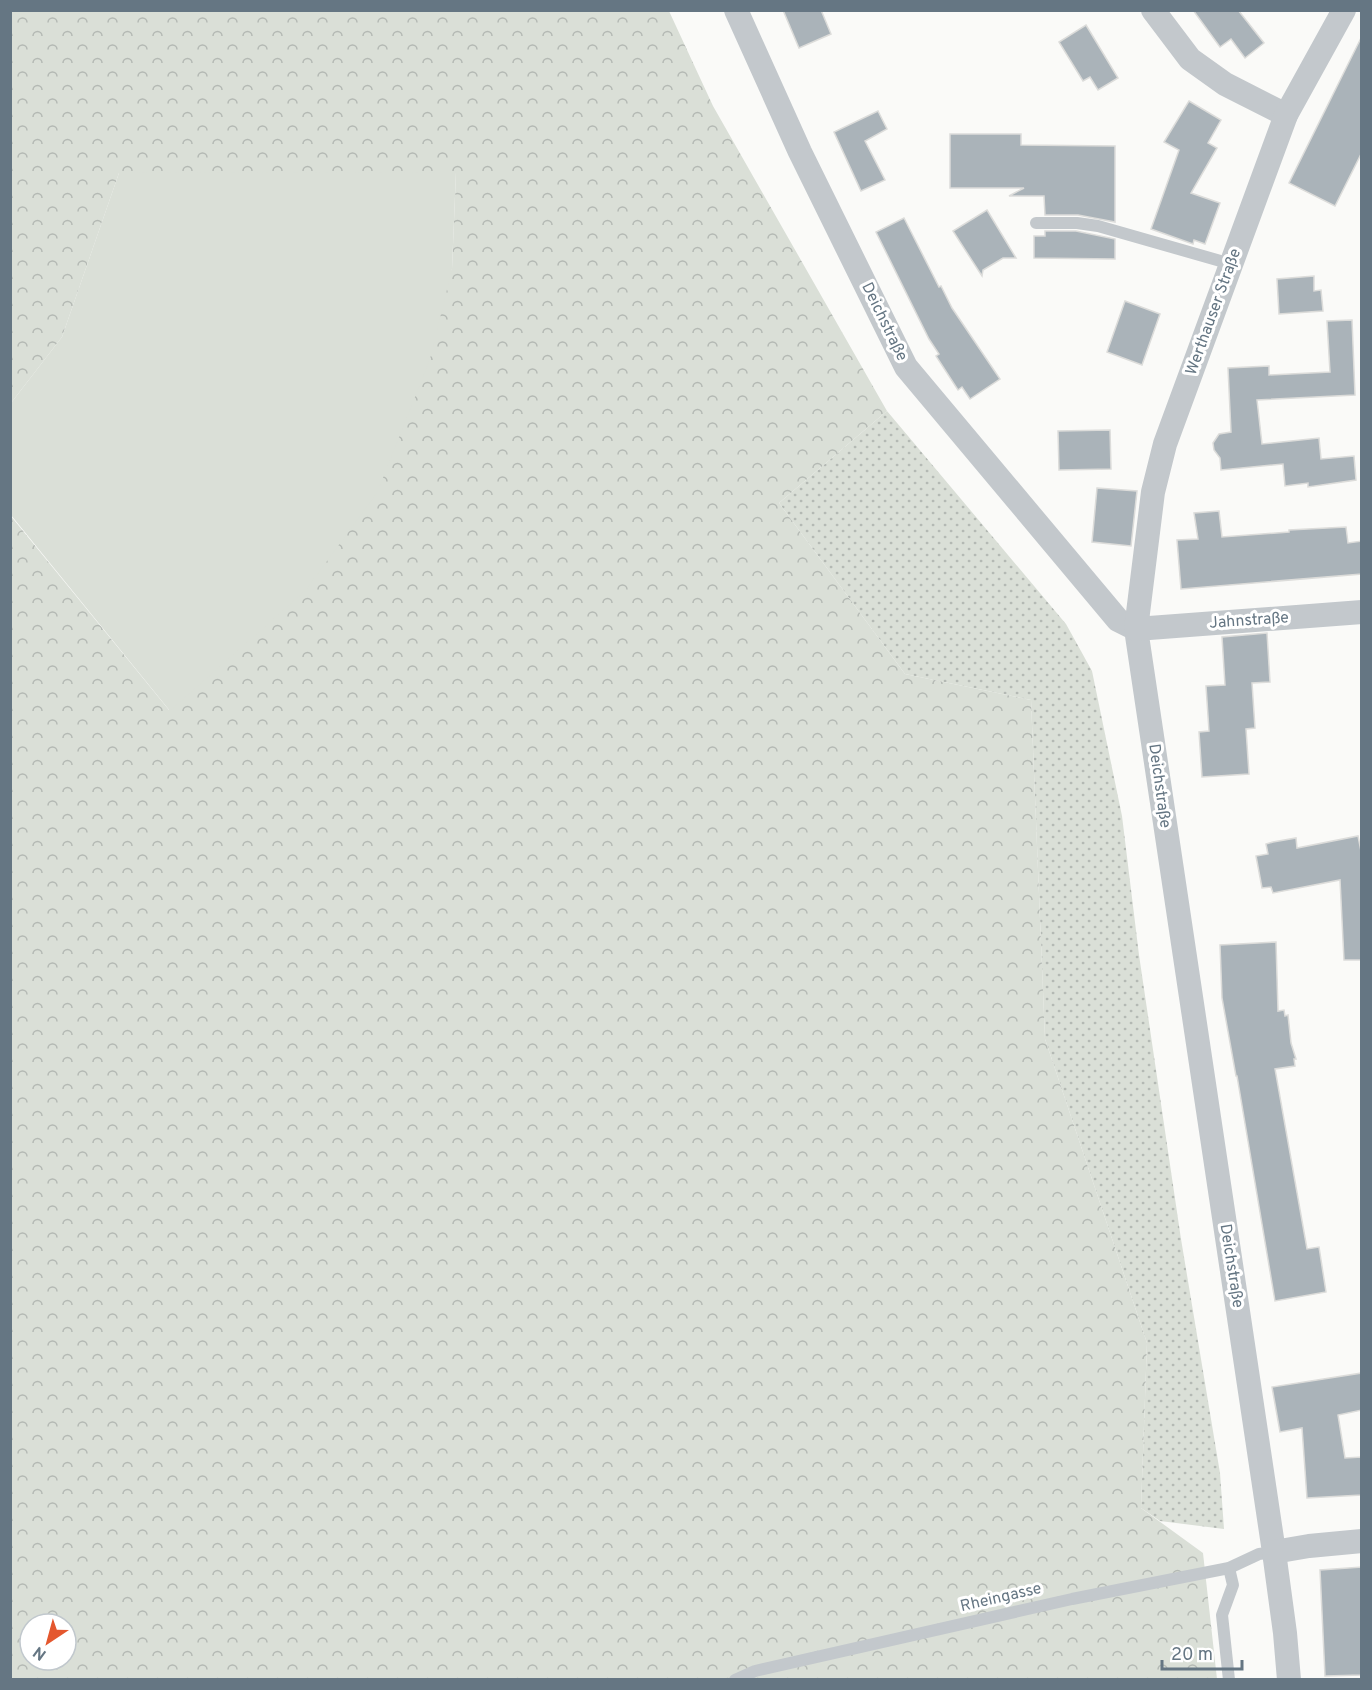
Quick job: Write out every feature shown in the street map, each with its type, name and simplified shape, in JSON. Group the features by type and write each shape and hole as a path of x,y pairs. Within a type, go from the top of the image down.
{"street":[{"name":"Deichstraße","path":"736,10 800,152 906,367 1118,620 1136,629 1274,1552 1289,1680"},
{"path":"1153,10 1190,58 1225,84 1286,115"},
{"name":"Werthauser Straße","path":"1136,629 1154,492 1165,444 1286,115 1344,10"},
{"name":"Jahnstraße","path":"1136,629 1362,612"},
{"path":"1274,1552 1362,1541"}],"lane":[{"path":"1036,223 1077,223 1098,226 1231,264"},
{"name":"Rheingasse","path":"735,1680 755,1671 1060,1601 1229,1568 1259,1554 1274,1552"},
{"path":"1229,1568 1233,1585 1222,1615 1229,1680"}],"green space":[{"path":"11,11 669,11 713,106 887,411 779,503 905,674 1031,700 1045,1039 1147,1343 1141,1508 1203,1553 1217,1679 11,1679 10,515 169,710 452,269 456,173 119,173 62,337 11,403"},
{"path":"456,172 452,269 430,359 377,493 305,591 170,711 11,515 11,403 62,337 119,173"},
{"path":"887,411 1066,624 1092,671 1122,816 1139,955 1181,1239 1220,1473 1224,1529 1160,1521 1141,1508 1147,1343 1045,1039 1031,700 905,674 779,503"}],"building":[{"path":"783,10 821,10 831,34 799,48"},
{"path":"1193,10 1238,10 1264,43 1245,58 1231,39 1220,47"},
{"path":"1086,25 1118,78 1098,90 1090,77 1083,81 1059,42"},
{"path":"1362,36 1362,152 1335,206 1289,183"},
{"path":"1189,101 1221,120 1208,143 1217,148 1191,193 1220,203 1205,244 1194,240 1193,244 1151,229 1179,150 1164,142"},
{"path":"878,111 887,129 865,141 885,180 861,191 834,132"},
{"path":"950,134 1021,134 1021,145 1115,146 1115,222 1078,215 1045,215 1044,196 1009,196 1024,188 950,188"},
{"path":"987,210 1016,258 1003,258 983,270 982,276 953,231"},
{"path":"904,218 939,287 941,286 952,308 1000,379 970,399 962,387 958,390 936,356 939,354 929,339 876,232"},
{"path":"1045,231 1076,231 1115,239 1115,259 1034,258 1034,236 1045,236"},
{"path":"1314,276 1314,291 1321,290 1323,311 1279,314 1277,279"},
{"path":"1125,301 1160,314 1142,365 1107,352"},
{"path":"1352,320 1355,395 1257,400 1262,444 1319,438 1321,459 1354,456 1356,480 1308,487 1308,483 1285,486 1283,464 1221,470 1220,458 1214,450 1213,443 1219,434 1231,432 1228,368 1269,366 1269,375 1330,372 1327,321"},
{"path":"1110,430 1111,469 1059,470 1058,431"},
{"path":"1097,488 1137,491 1131,546 1092,542"},
{"path":"1219,511 1222,537 1346,527 1348,543 1362,541 1362,574 1181,589 1177,540 1198,539 1194,513"},
{"path":"1267,633 1270,682 1252,683 1255,728 1246,729 1249,774 1202,777 1199,732 1209,731 1206,686 1225,685 1222,637"},
{"path":"1358,836 1362,856 1362,960 1344,960 1340,880 1273,893 1271,887 1262,888 1256,856 1268,854 1266,844 1273,842 1296,838 1297,848"},
{"path":"1276,942 1278,1011 1284,1010 1285,1016 1288,1015 1291,1043 1296,1059 1294,1059 1295,1066 1275,1069 1307,1249 1319,1247 1326,1292 1275,1301 1222,998 1220,945"},
{"path":"1362,1373 1362,1410 1338,1415 1345,1458 1362,1457 1362,1495 1307,1498 1302,1428 1280,1432 1272,1387"},
{"path":"1362,1567 1362,1675 1325,1676 1320,1570"}]}
